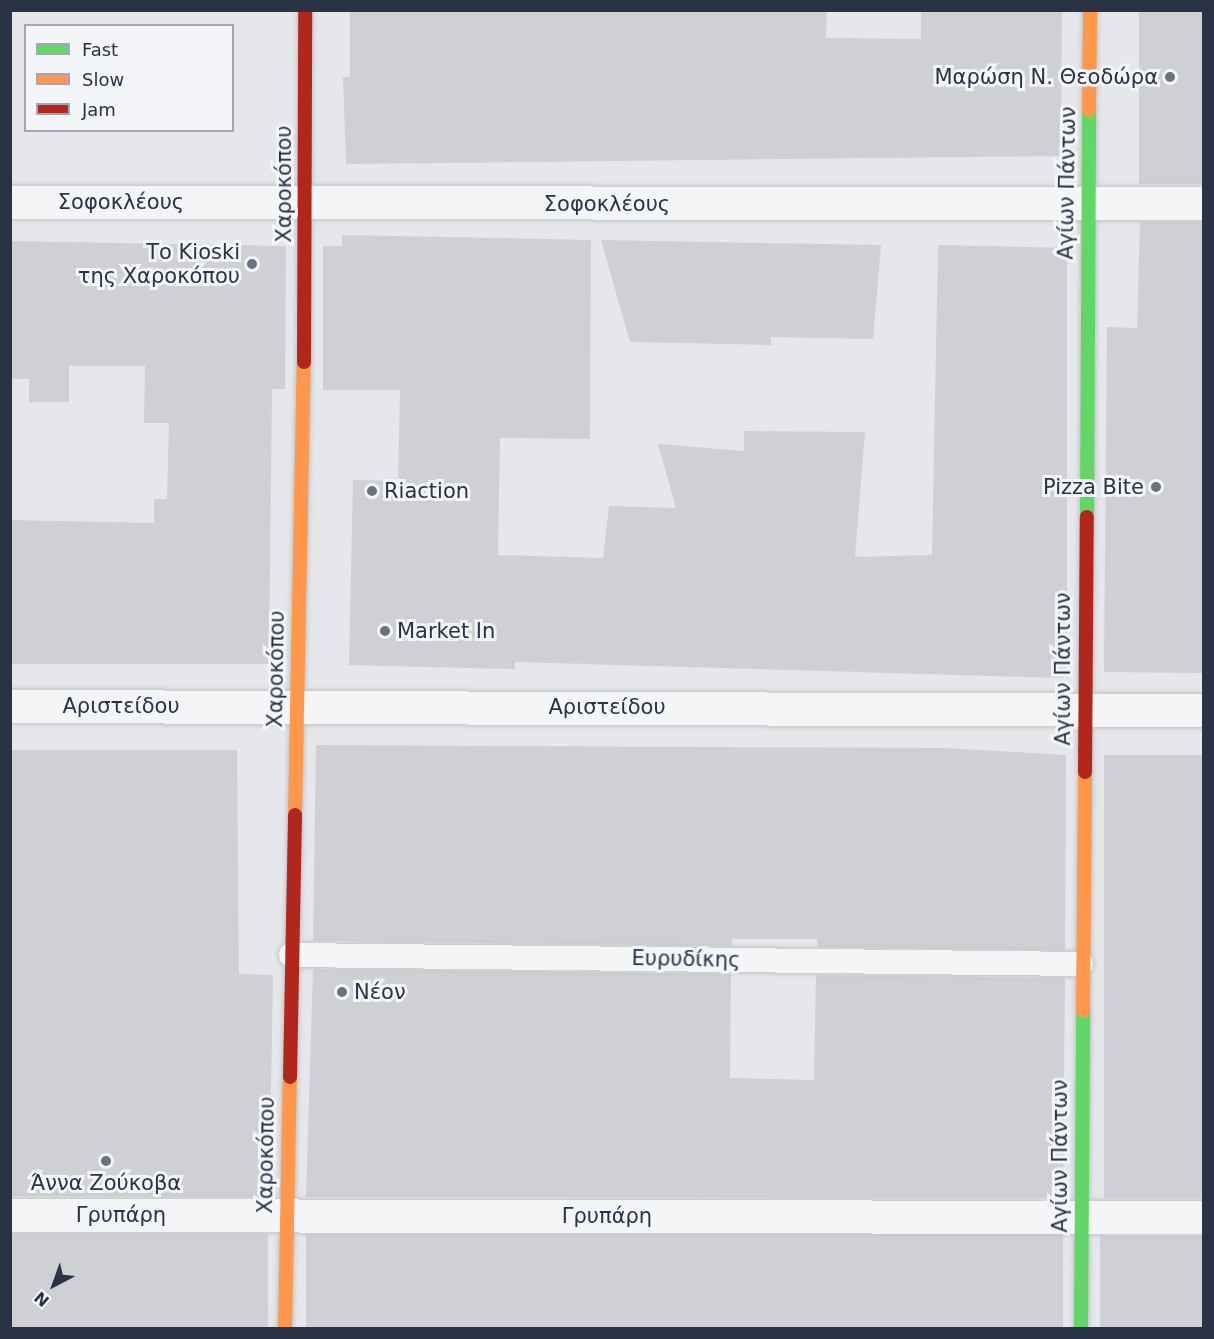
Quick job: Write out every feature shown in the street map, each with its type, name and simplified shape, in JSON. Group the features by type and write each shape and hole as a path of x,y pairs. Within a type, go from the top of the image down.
{"street":[{"name":"Χαροκόπου","path":"285,1329 305,203 305,10"},
{"name":"Αγίων Πάντων","path":"1081,1329 1081,964 1090,10"},
{"name":"Σοφοκλέους","path":"10,202 1087,206 1203,203"},
{"name":"Αριστείδου","path":"10,706 296,705 1203,710"},
{"name":"Γρυπάρη","path":"10,1215 1203,1217"}],"lane":[{"name":"Ευρυδίκης","path":"291,955 1081,964"}],"building":[{"path":"350,10 827,10 826,38 921,39 921,10 1062,10 1061,156 346,164 343,77 350,77"},
{"path":"1139,10 1203,10 1203,184 1139,184"},
{"path":"1140,222 1203,222 1203,673 1104,672 1107,327 1137,328"},
{"path":"342,235 591,240 590,439 500,438 498,555 603,558 609,506 676,508 658,444 744,451 744,431 865,432 855,557 932,555 938,245 1067,248 1067,671 1062,678 515,662 515,669 349,665 353,480 398,481 400,390 323,390 323,246 342,246"},
{"path":"601,240 881,245 873,339 771,337 771,345 630,342"},
{"path":"10,241 286,246 285,389 272,389 269,664 10,664 10,520 154,523 154,499 167,499 169,423 144,423 145,366 69,366 69,402 29,402 29,379 10,379"},
{"path":"316,745 945,748 1066,755 1065,950 817,947 817,939 732,939 732,946 313,941"},
{"path":"10,750 237,750 239,974 273,975 269,1197 10,1196"},
{"path":"1104,755 1203,755 1203,1198 1104,1198"},
{"path":"313,969 731,974 730,1078 814,1080 816,975 1065,978 1063,1198 306,1197"},
{"path":"10,1234 268,1234 268,1328 10,1328"},
{"path":"306,1234 1063,1234 1063,1328 306,1328"},
{"path":"1100,1236 1203,1236 1203,1328 1100,1328"}],"traffic: fast":[{"path":"1087,517 1089,110"},
{"path":"1081,1328 1083,1011"}],"traffic: slow":[{"path":"1089,110 1090,10"},
{"path":"295,815 304,362"},
{"path":"1083,1011 1085,772"},
{"path":"285,1328 290,1077"}],"traffic: jam":[{"path":"304,362 305,10"},
{"path":"1085,772 1087,517"},
{"path":"290,1077 295,815"}],"place":[{"name":"Μαρώση Ν. Θεοδώρα","path":"1170,77"},
{"name":"Το Kioski της Χαροκόπου","path":"252,264"},
{"name":"Pizza Bite","path":"1156,487"},
{"name":"Riaction","path":"372,491"},
{"name":"Market In","path":"385,631"},
{"name":"Νέον","path":"342,992"},
{"name":"Άννα Ζούκοβα","path":"106,1161"}]}
